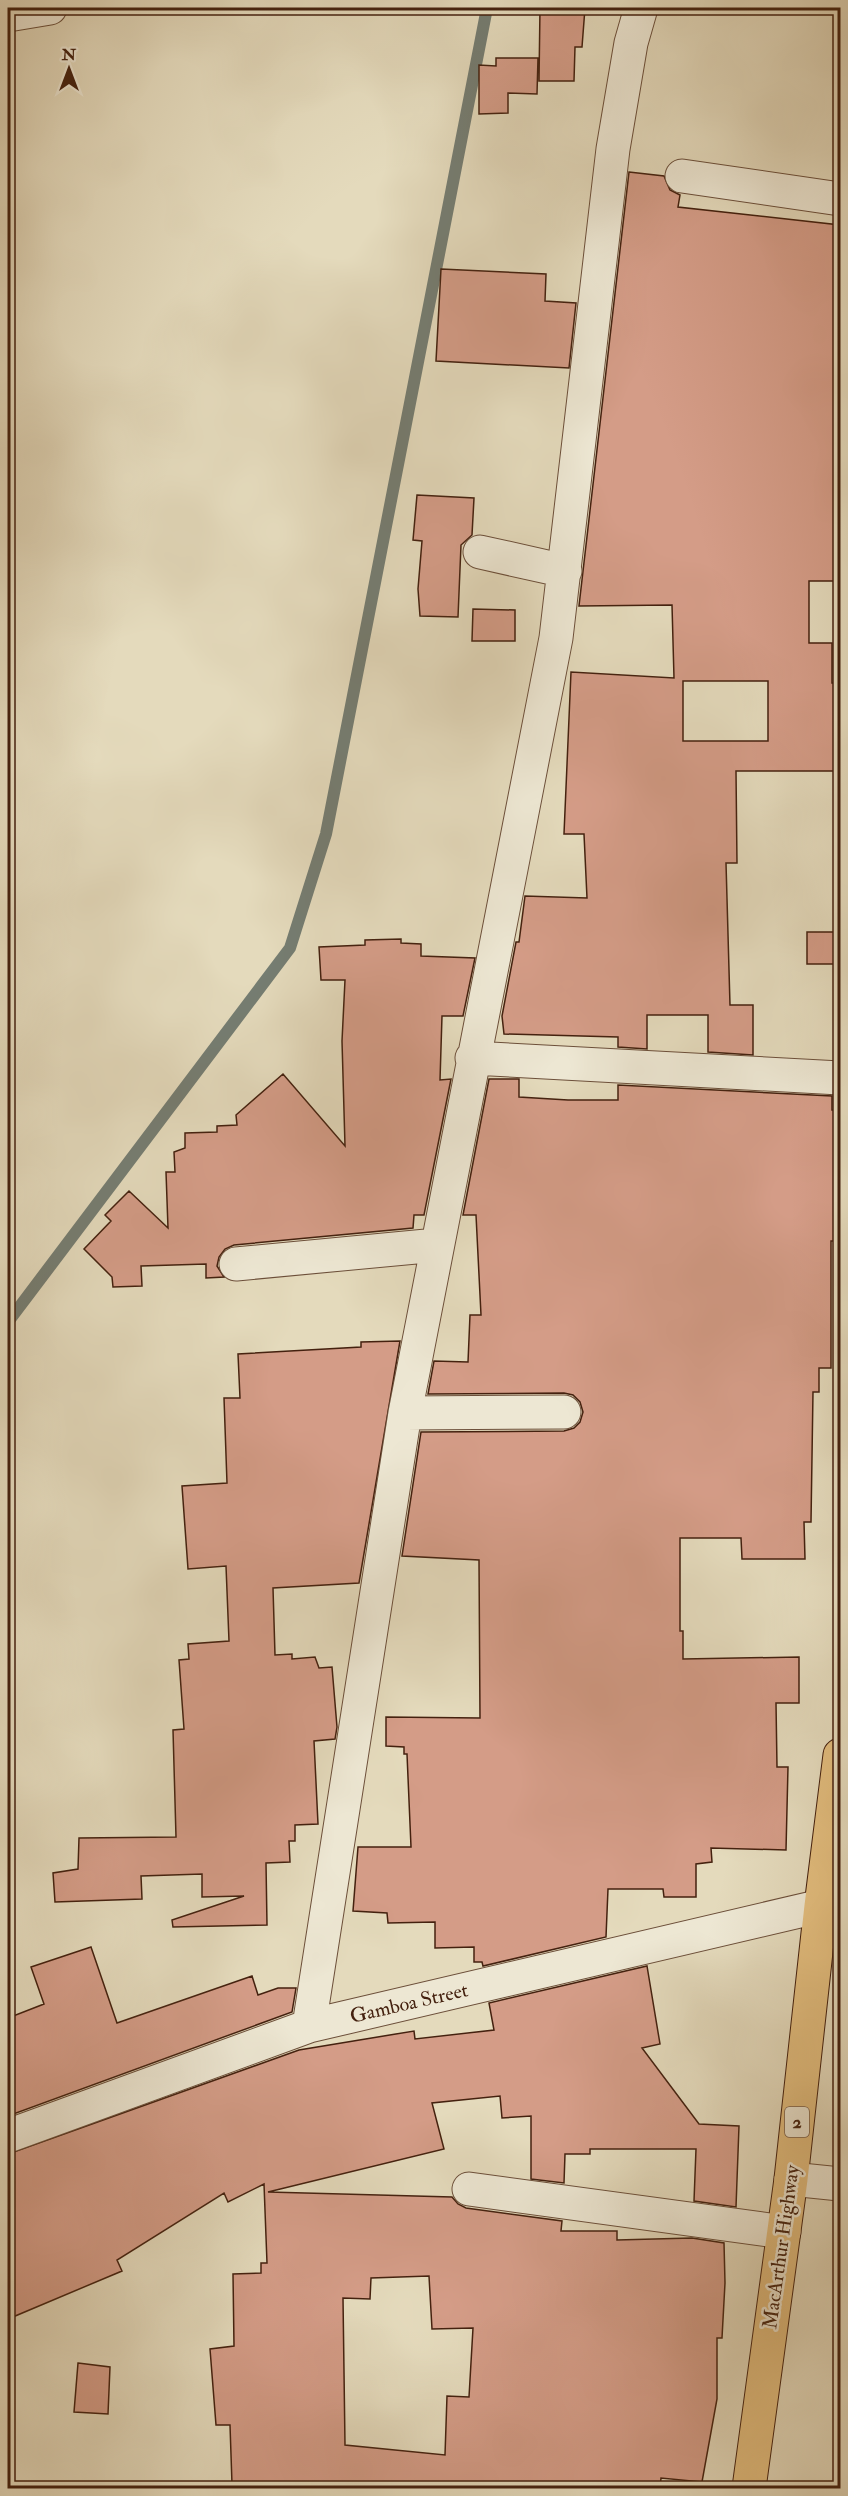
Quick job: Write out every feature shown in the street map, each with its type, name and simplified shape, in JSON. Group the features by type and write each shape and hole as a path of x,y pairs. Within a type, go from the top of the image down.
{"highway":[{"name":"MacArthur Highway","path":"749,2488 791,2179 840,1755"}],"street":[{"path":"8,15 50,8"},
{"path":"309,2026 405,1413 472,1058 544,701 565,571 613,149 631,43 640,8"},
{"path":"682,176 840,199"},
{"path":"480,552 565,571"},
{"path":"472,1058 840,1078"},
{"path":"236,1264 437,1245"},
{"path":"405,1413 564,1412"},
{"name":"Gamboa Street","path":"8,2136 309,2026 821,1906"},
{"path":"791,2179 840,2184"},
{"path":"469,2189 784,2232"}],"building":[{"path":"540,8 585,8 582,47 575,47 574,81 539,81"},
{"path":"496,58 538,58 537,94 508,93 508,113 479,114 479,65 496,66"},
{"path":"629,172 664,176 670,190 680,195 678,207 840,225 840,581 809,581 809,643 832,643 832,683 840,683 840,771 736,771 737,863 726,863 730,1005 753,1005 753,1055 708,1052 708,1015 647,1015 647,1049 618,1047 618,1037 504,1034 502,1016 516,942 519,942 525,896 587,898 584,834 564,834 571,672 674,678 672,605 579,606","holes":["683,681 768,681 768,741 683,741"]},
{"path":"441,269 546,274 545,301 576,303 569,368 436,361"},
{"path":"417,495 474,498 472,535 461,545 458,617 420,616 418,589 422,541 413,540"},
{"path":"473,609 515,610 515,641 472,641"},
{"path":"807,932 840,932 840,964 807,964"},
{"path":"401,939 401,943 421,944 421,956 475,958 463,1016 442,1016 440,1080 451,1079 424,1215 414,1215 413,1228 234,1245 225,1249 219,1257 217,1266 224,1277 206,1278 206,1264 141,1266 142,1286 113,1287 112,1277 84,1249 111,1221 105,1215 129,1191 168,1228 166,1172 175,1172 174,1152 185,1148 185,1133 217,1132 217,1126 237,1125 236,1115 283,1074 345,1146 342,1041 345,980 321,980 319,947 365,945 365,940"},
{"path":"489,1079 519,1079 519,1097 568,1100 618,1100 618,1085 832,1096 832,1110 839,1110 840,1241 831,1241 831,1368 819,1368 819,1392 813,1392 811,1522 804,1522 805,1559 742,1559 741,1538 680,1538 680,1631 683,1631 683,1659 799,1657 799,1703 776,1703 777,1767 788,1767 786,1850 711,1848 712,1862 696,1864 696,1897 664,1897 663,1889 608,1889 606,1937 483,1966 482,1962 474,1962 474,1947 435,1948 435,1922 388,1923 387,1913 353,1911 358,1847 411,1847 407,1754 404,1754 404,1747 386,1746 386,1717 480,1718 479,1560 402,1556 421,1432 564,1431 574,1428 580,1422 583,1412 580,1402 573,1395 564,1393 428,1394 434,1361 468,1362 470,1315 481,1315 476,1215 463,1215"},
{"path":"400,1341 359,1583 273,1588 275,1655 292,1654 292,1659 315,1657 319,1668 332,1667 337,1727 335,1739 314,1741 318,1824 295,1825 295,1841 289,1841 290,1862 266,1863 267,1925 173,1927 172,1920 244,1896 202,1897 202,1874 141,1876 142,1899 55,1902 53,1873 78,1869 79,1838 176,1837 173,1730 184,1729 179,1660 189,1659 188,1644 229,1641 226,1566 188,1569 182,1486 227,1483 224,1398 240,1398 238,1354 361,1347 361,1342"},
{"path":"91,1947 117,2023 252,1976 258,1995 278,1988 296,1988 292,2012 8,2116 8,2018 44,2004 31,1967"},
{"path":"647,1966 660,2044 642,2048 699,2124 739,2126 736,2207 694,2201 696,2149 590,2149 590,2154 565,2154 564,2183 531,2179 531,2116 502,2118 500,2096 432,2103 444,2149 268,2192 452,2197 466,2208 562,2221 561,2231 617,2231 617,2240 692,2238 724,2243 725,2283 722,2338 717,2338 717,2399 702,2482 661,2478 660,2488 322,2488 322,2486 232,2484 230,2425 216,2425 210,2349 234,2346 233,2274 261,2273 261,2263 267,2263 264,2184 228,2202 224,2193 117,2260 122,2271 8,2319 8,2154 299,2050 414,2031 415,2039 494,2030 489,2003","holes":["429,2276 432,2329 473,2328 469,2397 447,2396 445,2455 345,2445 343,2298 370,2299 371,2278"]},
{"path":"78,2363 110,2367 108,2414 74,2412"}],"waterway":[{"path":"8,1322 290,948 326,834 487,8"}]}
